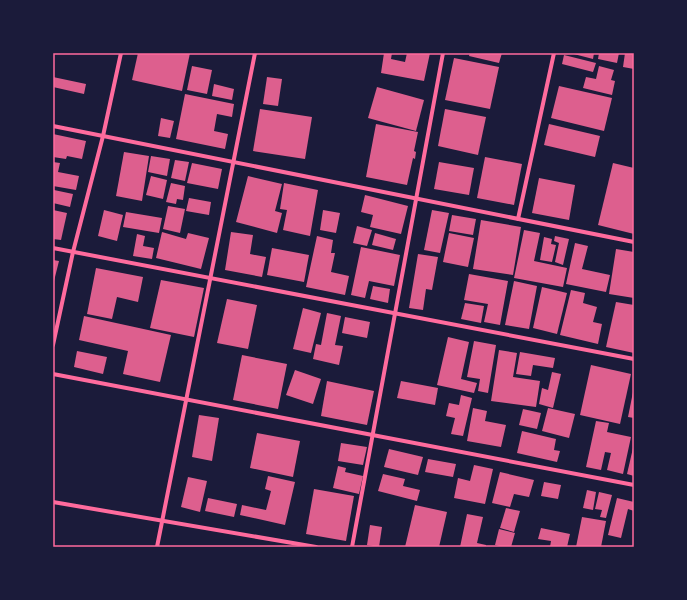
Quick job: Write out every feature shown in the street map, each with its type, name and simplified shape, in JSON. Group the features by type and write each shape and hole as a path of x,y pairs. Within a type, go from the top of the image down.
{"street":[{"path":"53,345 73,252 103,136 121,53"},
{"path":"157,547 255,53"},
{"path":"352,547 443,53"},
{"path":"518,219 554,53"},
{"path":"53,126 634,242"},
{"path":"53,248 634,359"},
{"path":"53,374 634,485"},
{"path":"53,502 316,547"}],"building":[{"path":"138,53 190,53 182,91 132,80"},
{"path":"384,53 392,53 391,59 405,62 407,53 430,53 424,81 381,73"},
{"path":"470,53 502,53 499,63 469,56"},
{"path":"570,53 594,53 593,59"},
{"path":"599,53 619,53 617,63 598,59"},
{"path":"625,53 634,53 634,69 623,67"},
{"path":"564,55 596,63 593,72 562,64"},
{"path":"454,58 499,67 490,109 445,100"},
{"path":"192,66 212,70 207,94 187,90"},
{"path":"599,66 614,70 611,80 615,81 612,95 583,88 586,77 596,79"},
{"path":"53,77 86,84 84,94 53,87"},
{"path":"267,77 282,79 278,106 263,104"},
{"path":"214,84 234,89 232,100 212,96"},
{"path":"559,86 612,98 604,131 551,118"},
{"path":"377,87 424,100 416,131 368,118"},
{"path":"185,94 234,104 232,117 217,114 214,131 228,134 225,149 176,139"},
{"path":"260,109 312,117 305,159 253,151"},
{"path":"445,109 486,117 478,155 438,146"},
{"path":"161,118 174,121 170,138 158,136"},
{"path":"376,124 418,132 414,151 416,152 415,159 413,158 407,185 366,177"},
{"path":"549,124 600,136 595,157 544,145"},
{"path":"53,134 86,141 82,159 67,156 66,159 53,157"},
{"path":"124,152 149,156 142,201 116,196"},
{"path":"151,156 170,159 167,176 148,172"},
{"path":"485,157 522,164 514,205 477,198"},
{"path":"175,160 189,162 185,181 171,178"},
{"path":"53,162 60,163 58,172 79,176 76,190 53,186"},
{"path":"439,162 474,168 469,195 434,189"},
{"path":"192,163 222,169 218,189 187,183"},
{"path":"613,163 634,168 634,234 598,225"},
{"path":"151,176 167,180 163,199 146,195"},
{"path":"248,176 282,184 275,211 282,213 277,233 236,222"},
{"path":"539,178 575,185 569,220 532,213"},
{"path":"171,183 185,186 183,200 177,199 176,204 166,202"},
{"path":"284,183 318,190 310,236 283,230 287,210 280,209"},
{"path":"54,190 73,194 70,207 53,203"},
{"path":"365,195 408,206 401,234 370,227 373,215 361,212"},
{"path":"189,198 211,202 209,215 186,211"},
{"path":"168,206 185,209 180,233 163,229"},
{"path":"53,210 67,213 61,240 53,239"},
{"path":"104,210 123,215 117,241 98,236"},
{"path":"323,210 340,213 336,233 320,230"},
{"path":"432,210 449,213 440,253 424,250"},
{"path":"126,212 162,218 159,233 123,227"},
{"path":"452,215 476,219 473,235 449,231"},
{"path":"481,220 521,227 513,275 473,269"},
{"path":"357,226 372,230 367,246 353,243"},
{"path":"524,230 540,233 534,261 567,268 563,287 514,278"},
{"path":"162,232 186,239 188,233 209,238 201,269 156,258"},
{"path":"231,232 253,235 250,254 266,257 262,277 225,270"},
{"path":"375,233 396,239 393,250 372,245"},
{"path":"449,233 474,238 468,267 443,262"},
{"path":"137,234 145,236 143,246 154,248 152,259 133,256"},
{"path":"317,236 333,240 331,253 335,253 331,272 349,276 345,295 306,287"},
{"path":"555,236 569,239 563,265 555,262 559,243 554,241"},
{"path":"544,237 552,239 551,244 556,245 552,262 540,260"},
{"path":"575,243 588,246 582,269 610,275 606,292 566,284"},
{"path":"361,247 400,255 394,286 369,281 365,298 351,295"},
{"path":"272,248 309,255 304,282 267,275"},
{"path":"616,249 634,252 634,298 609,294"},
{"path":"418,254 438,257 432,290 426,289 423,310 409,308"},
{"path":"53,260 59,261 54,281 53,281"},
{"path":"96,268 143,277 138,302 117,297 112,319 87,314"},
{"path":"469,274 508,281 500,325 484,322 488,304 464,300"},
{"path":"161,280 204,288 194,337 150,328"},
{"path":"514,281 537,286 529,329 505,325"},
{"path":"373,286 390,289 388,303 370,299"},
{"path":"542,287 567,293 557,334 533,328"},
{"path":"571,290 585,293 583,303 597,307 593,322 602,324 598,344 560,335"},
{"path":"227,299 257,305 248,349 217,343"},
{"path":"616,302 634,305 634,353 606,347"},
{"path":"465,303 484,306 481,323 461,319"},
{"path":"303,308 321,313 311,353 293,349"},
{"path":"327,313 341,316 335,345 343,346 339,365 313,359 316,344 321,345"},
{"path":"84,316 171,335 160,382 123,374 128,351 79,340"},
{"path":"345,317 370,322 367,338 342,333"},
{"path":"448,337 469,342 461,379 477,383 474,393 437,385"},
{"path":"474,341 496,345 488,393 478,391 480,379 467,377"},
{"path":"499,350 517,353 513,377 540,381 536,407 491,401"},
{"path":"77,351 107,357 103,374 74,367"},
{"path":"520,352 555,358 553,368 533,365 531,376 516,374"},
{"path":"242,355 287,364 278,409 233,400"},
{"path":"591,365 631,374 620,424 580,415"},
{"path":"295,370 321,379 313,404 286,395"},
{"path":"552,372 561,374 553,408 539,404 542,388 548,390"},
{"path":"327,381 374,391 367,425 321,416"},
{"path":"401,381 438,388 435,405 397,398"},
{"path":"634,392 634,418 628,417"},
{"path":"461,395 472,398 463,436 451,434 455,418 446,416 449,403 459,405"},
{"path":"473,408 487,411 485,421 506,425 501,447 467,441"},
{"path":"548,408 575,414 569,438 542,431"},
{"path":"523,409 541,413 537,429 519,425"},
{"path":"199,415 219,418 212,461 192,457"},
{"path":"596,421 609,423 607,432 631,437 623,474 607,470 611,453 605,452 601,470 586,467"},
{"path":"522,431 556,439 554,450 560,451 557,462 517,453"},
{"path":"257,433 300,441 293,477 250,468"},
{"path":"341,443 367,447 363,465 338,461"},
{"path":"634,448 634,476 627,474"},
{"path":"389,449 423,457 418,475 384,467"},
{"path":"428,459 456,464 453,477 425,472"},
{"path":"474,465 493,469 485,504 454,498 458,478 470,481"},
{"path":"338,466 346,468 345,472 363,476 359,494 333,488"},
{"path":"500,472 534,480 529,497 514,494 510,507 492,503"},
{"path":"383,474 405,479 403,486 420,490 417,501 378,491"},
{"path":"268,476 295,482 285,525 240,515 242,505 266,510 271,491 265,489"},
{"path":"188,477 207,481 200,512 181,507"},
{"path":"544,482 561,485 558,499 541,496"},
{"path":"314,489 354,496 346,541 306,534"},
{"path":"587,490 596,492 593,510 583,508"},
{"path":"599,492 612,495 606,518 600,517 602,510 595,509"},
{"path":"208,498 237,504 234,517 205,511"},
{"path":"617,498 634,502 634,511 628,509 621,538 608,535"},
{"path":"415,505 447,512 439,547 405,547"},
{"path":"506,508 520,511 514,532 500,528"},
{"path":"467,514 483,517 477,543 486,545 486,547 460,547"},
{"path":"582,517 606,521 601,547 576,547"},
{"path":"370,525 382,527 379,547 367,545"},
{"path":"541,528 570,534 567,547 550,547 551,541 538,539"},
{"path":"499,529 515,533 511,547 495,545"}]}
